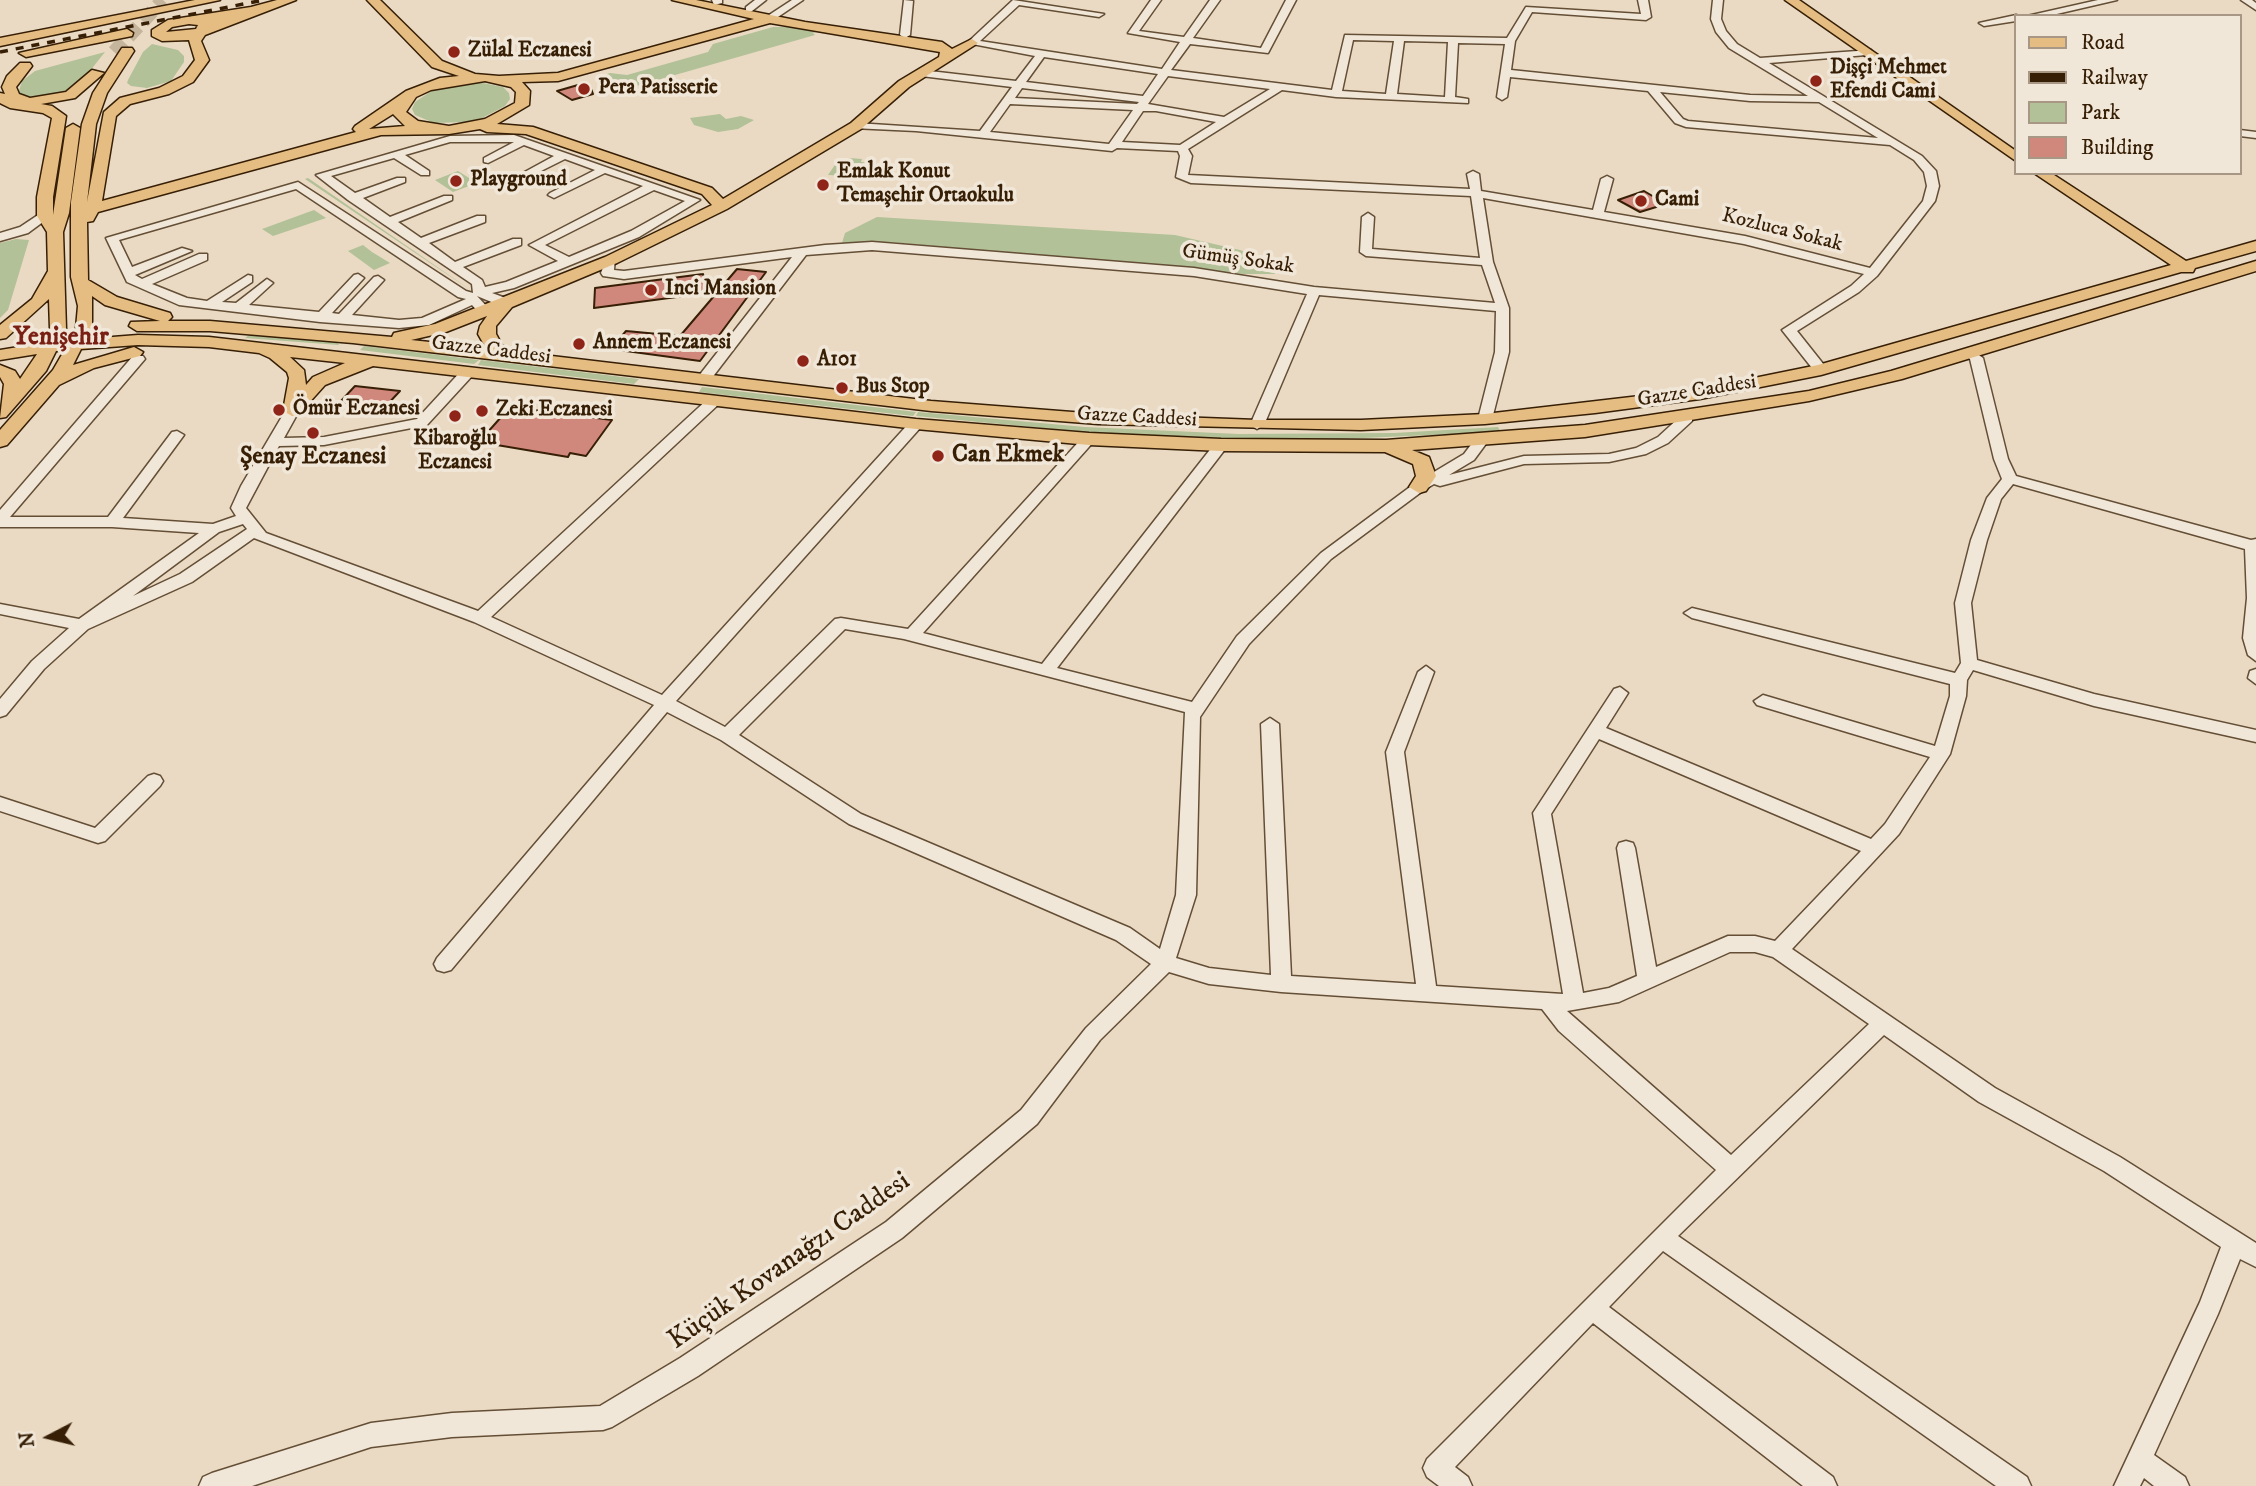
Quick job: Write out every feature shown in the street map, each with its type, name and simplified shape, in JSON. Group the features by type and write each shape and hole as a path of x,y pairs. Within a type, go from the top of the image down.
{"main road":[{"path":"1,52 125,18 153,6 214,0"},
{"path":"1,52 27,61 101,46 201,32 252,11 290,0"},
{"path":"358,0 377,8 436,64 446,69 502,79 558,77 777,18"},
{"path":"678,0 945,48 972,43"},
{"path":"702,0 749,9 777,18 905,35 945,48"},
{"path":"1791,0 2014,155"},
{"path":"1805,0 2014,145"},
{"path":"377,8 425,67 426,76 406,99 399,112 403,119 429,129"},
{"path":"0,71 27,61 171,23 252,11"},
{"path":"470,127 506,116 523,102 571,79 777,18"},
{"path":"79,233 94,208 109,115 125,101 164,91 188,79 202,60 195,41 205,23 190,20"},
{"path":"104,73 112,84 131,91 154,89 176,80 186,71 191,58 185,49 158,34 159,30 171,23"},
{"path":"506,303 487,329 479,334 457,335 452,330 479,301 506,303 611,260 722,206 856,126 904,84 921,73 945,48"},
{"path":"3,409 40,366 54,340 59,313 55,232 61,213 74,125 104,73 121,52"},
{"path":"27,61 14,76 9,87 13,97 29,102 70,95 104,73"},
{"path":"0,441 61,372 80,338 86,306 80,282 79,202 89,124 104,73"},
{"path":"98,192 140,190 347,134 368,127 406,99 445,81 485,77"},
{"path":"502,79 516,84 523,91 523,102 530,123 718,185 750,189"},
{"path":"0,97 10,104 47,109 59,116 45,216 55,232"},
{"path":"94,208 381,131 470,127 528,130 707,191 722,206"},
{"path":"2044,175 2211,279"},
{"path":"2059,175 2146,239 2193,249 2232,251"},
{"path":"2133,281 2146,270 2146,239"},
{"name":"Gazze Caddesi","path":"0,344 80,338 138,340 207,334 371,340 931,406 1098,419 1257,425 1485,419 1700,394 1821,370 2256,246"},
{"name":"Gazze Caddesi","path":"207,334 249,346 916,424 1088,439 1221,445 1385,446 1481,440 1687,418 1809,396 1896,375 2256,266"},
{"path":"0,334 15,325 39,302 57,268"},
{"path":"80,282 130,309 207,334"},
{"path":"371,340 416,335 457,322"},
{"path":"487,329 488,341 496,349 546,361"},
{"path":"36,401 58,381 88,364 207,334"},
{"name":"Gazze Caddesi","path":"0,355 54,340"},
{"path":"249,346 276,354 295,370 298,398 292,411"},
{"path":"292,411 318,381 355,365 389,361"},
{"path":"0,370 9,375 13,383 3,409"},
{"path":"1385,446 1422,461 1426,476 1419,487"}],"street":[{"path":"749,9 761,0"},
{"path":"777,18 798,0"},
{"path":"1156,0 1133,33 1264,51 1291,0"},
{"path":"856,126 1112,148 1141,103 1188,42 1214,0"},
{"path":"1502,97 1510,41 1529,9 1646,17 1643,0"},
{"path":"1718,0 1716,19 1721,32 1733,46 1893,142 1930,172 1933,186 1929,201 1872,273 1855,289 1789,330 1821,370"},
{"path":"2030,13 2112,0"},
{"path":"2246,0 2256,7"},
{"path":"905,35 908,1"},
{"path":"972,43 1018,1 1099,14"},
{"path":"1983,23 2014,18"},
{"path":"1336,94 1349,37 1510,41"},
{"path":"1391,97 1399,40"},
{"path":"1450,100 1453,40"},
{"path":"972,43 1336,94 1464,101"},
{"path":"1760,61 1867,52"},
{"path":"983,135 1041,54"},
{"path":"1506,72 1749,98 1822,99"},
{"path":"921,73 1141,103 1226,121"},
{"path":"1114,145 1182,148 1280,87"},
{"path":"1651,88 1679,121 1686,124 1893,142"},
{"path":"1008,101 1141,103"},
{"path":"479,301 298,185 112,238 131,279 184,302 399,324 424,322 479,301 510,285 635,234 694,200 524,141 503,137 450,139 322,176 478,283 479,301"},
{"path":"488,160 524,141"},
{"name":"Kozluca Sokak","path":"1182,148 1186,156 1182,177 1191,180 1291,182 1474,193 1745,240 1872,273"},
{"path":"395,155 425,173"},
{"path":"525,176 564,155"},
{"path":"554,195 605,169"},
{"path":"1473,174 1487,262 1503,308 1502,352 1485,419"},
{"path":"1598,214 1607,179"},
{"path":"352,198 401,180"},
{"path":"568,261 535,245 653,186"},
{"path":"387,222 448,198"},
{"path":"0,237 24,230 45,216"},
{"path":"1368,217 1366,252 1487,262"},
{"path":"418,243 481,219"},
{"path":"24,230 55,232"},
{"path":"453,267 517,242"},
{"name":"Gümüş Sokak","path":"611,260 607,273 624,275 802,252 872,246 1194,272 1314,291 1503,308"},
{"path":"128,274 186,251"},
{"path":"703,380 802,252"},
{"path":"141,284 203,257"},
{"path":"320,318 358,278"},
{"path":"209,305 248,279"},
{"path":"341,320 378,280"},
{"path":"238,308 267,284"},
{"path":"1257,425 1314,291"},
{"path":"1969,352 1976,358 2001,459 2010,480"},
{"path":"0,520 138,359"},
{"path":"273,442 324,440 422,422 468,372"},
{"path":"480,618 715,400"},
{"path":"292,411 238,508 261,536 480,618 665,703 727,736 855,819 1124,934 1165,963 1209,976 1281,984 1575,1003 1612,996 1728,944 1755,944 1779,950 1987,1095 2112,1164 2256,1256"},
{"name":"Küçük Kovanağzı Caddesi","path":"1419,487 1524,460 1609,458 1642,451 1663,440 1687,418"},
{"path":"443,964 665,703 916,424"},
{"path":"112,522 177,435"},
{"path":"911,636 1088,439"},
{"name":"Küçük Kovanağzı Caddesi","path":"212,1486 250,1480 371,1435 452,1425 603,1418 689,1367 894,1230 1029,1117 1093,1034 1165,963 1186,895 1191,716 1243,640 1326,556 1419,487 1469,457 1481,440"},
{"path":"1045,672 1221,445"},
{"path":"2010,480 2254,545 2255,598 2251,638 2256,655"},
{"path":"1779,950 1892,829 1941,754 1958,696 1959,680 1969,663 1963,603 1979,540 1994,498 2010,480"},
{"path":"0,520 112,522 214,529 249,524"},
{"path":"0,609 82,625 186,578 249,524"},
{"path":"0,711 38,665 82,625 214,529"},
{"path":"1692,613 1959,680"},
{"path":"727,736 841,623 911,636 1196,709"},
{"path":"1969,663 2094,700 2256,736"},
{"path":"1426,672 1395,752 1427,995"},
{"path":"1575,1003 1542,813 1620,693"},
{"path":"1763,701 1941,754"},
{"path":"1270,724 1281,984"},
{"path":"1596,731 1873,848"},
{"path":"0,804 98,835 154,781"},
{"path":"1626,848 1648,980"},
{"path":"1549,1003 1566,1025 1731,1169"},
{"path":"1459,1486 1436,1468 1661,1237 1883,1023"},
{"path":"1661,1237 2018,1486"},
{"path":"2127,1486 2210,1306 2234,1244"},
{"path":"1592,1308 1824,1486"},
{"path":"2139,1460 2176,1486"}],"green space":[{"path":"773,27 816,32 813,33 815,35 619,91 601,76 610,73 627,75 708,52 713,44"},
{"path":"152,44 178,50 184,56 184,62 171,81 147,88 131,86 127,83 128,80 143,52"},
{"path":"105,52 74,91 37,103 18,94 22,81 35,71"},
{"path":"478,82 503,87 509,93 510,99 505,106 482,118 466,122 434,123 415,115 412,109 415,102 433,90"},
{"path":"720,114 726,119 741,116 754,120 738,129 718,132 694,125 690,118"},
{"path":"839,159 877,163 866,177 828,175"},
{"name":"Playground","path":"458,171 477,183 453,192 435,180"},
{"path":"308,178 475,293 305,179"},
{"path":"314,210 326,218 273,236 262,229"},
{"path":"877,217 1175,235 1240,250 1264,259 1275,274 1243,274 889,242 842,243 845,233"},
{"path":"16,239 29,240 8,310 0,318 0,243"},
{"path":"363,245 390,263 374,270 348,251"},
{"path":"249,335 337,342 339,345 245,338"},
{"path":"364,346 479,360 474,364 360,350"},
{"path":"481,360 639,379 634,384 478,365"},
{"path":"702,387 916,412 913,416 699,392"},
{"path":"918,412 1085,427 1239,434 1394,433 1498,427 1501,432 1317,440 1237,439 1085,432 916,416"}],"building":[{"name":"Pera Patisserie","path":"585,83 590,86 593,94 572,100 557,91"},
{"name":"Cami","path":"1644,191 1666,204 1640,212 1618,200"},
{"path":"737,269 766,272 700,361 611,349 626,331 680,336"},
{"name":"Inci Mansion","path":"703,274 707,293 594,308 595,288"},
{"path":"355,386 400,391 385,407 340,402"},
{"path":"510,407 612,420 586,456 570,453 568,457 479,442"}],"tunnel":[{"path":"114,52 163,0"}],"railway":[{"path":"0,52 264,0"}],"place":[{"name":"Zülal Eczanesi","path":"454,52"},
{"name":"Dişçi Mehmet Efendi Cami","path":"1816,81"},
{"name":"Pera Patisserie","path":"584,89"},
{"name":"Playground","path":"456,181"},
{"name":"Emlak Konut Temaşehir Ortaokulu","path":"823,185"},
{"name":"Cami","path":"1641,201"},
{"name":"Inci Mansion","path":"651,290"},
{"name":"Annem Eczanesi","path":"579,344"},
{"name":"A101","path":"803,361"},
{"name":"Bus Stop","path":"842,388"},
{"name":"Ömür Eczanesi","path":"279,410"},
{"name":"Zeki Eczanesi","path":"482,411"},
{"name":"Kibaroğlu Eczanesi","path":"455,416"},
{"name":"Şenay Eczanesi","path":"313,433"},
{"name":"Can Ekmek","path":"938,456"}],"district":[{"name":"Yenişehir","path":"61,339"}]}
